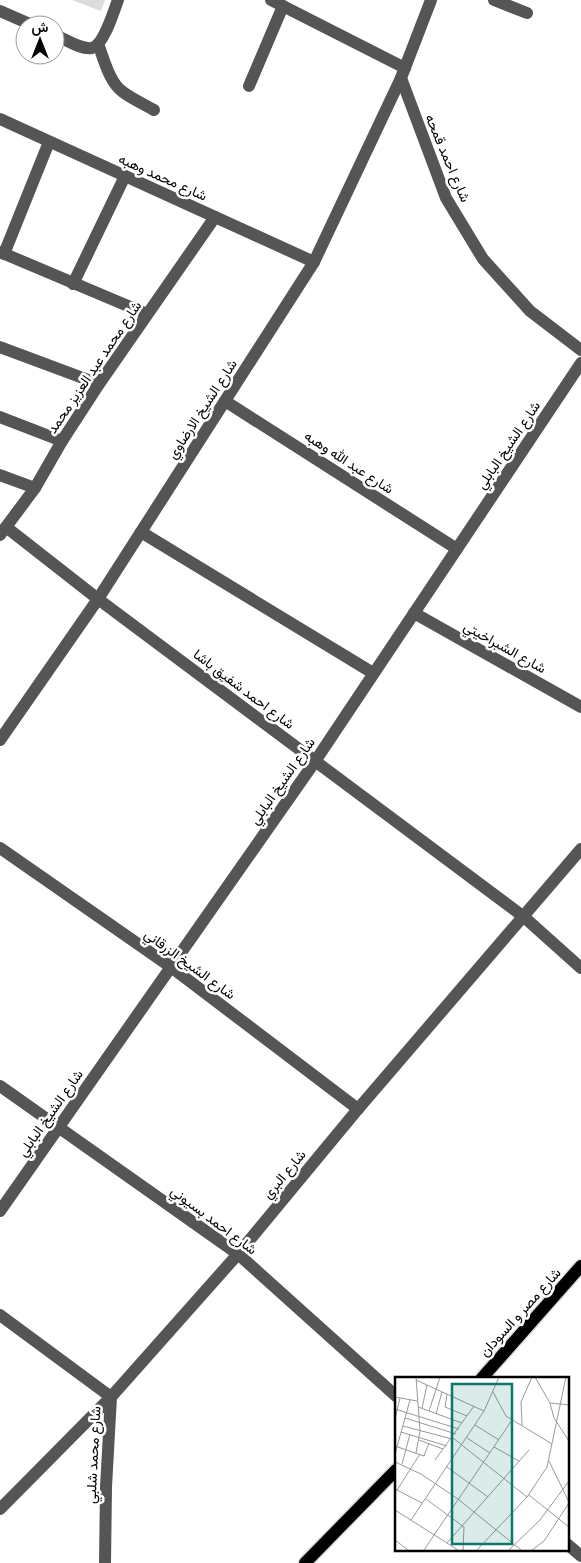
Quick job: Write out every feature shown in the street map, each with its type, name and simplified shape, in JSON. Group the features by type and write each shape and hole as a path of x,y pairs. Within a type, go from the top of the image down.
{"main road":[{"name":"شارع مصر و السودان","path":"483,1377 581,1266"},
{"path":"306,1563 395,1471"}],"street":[{"path":"65,39 92,48 98,44 103,37 118,0"},
{"path":"271,0 403,73"},
{"name":"شارع الشيخ الارضاوي","path":"0,740 98,599 314,262 403,73 431,0"},
{"path":"494,0 527,13"},
{"path":"249,86 283,6"},
{"path":"0,11 15,18"},
{"path":"98,44 118,87 123,92 154,110"},
{"name":"شارع احمد قمحه","path":"403,73 446,198 483,259 530,311 581,350"},
{"name":"شارع محمد وهبه","path":"0,119 314,262"},
{"path":"49,142 2,253 147,314"},
{"path":"73,284 125,176"},
{"name":"شارع محمد عبد العزيز محمد","path":"3,531 35,488 62,441 99,384 215,217"},
{"path":"0,347 99,384"},
{"name":"شارع الشيخ البابلي","path":"0,1211 316,760 581,362"},
{"name":"شارع عبد الله وهبه","path":"225,401 457,549"},
{"path":"0,417 62,441"},
{"path":"0,475 35,488"},
{"name":"شارع احمد شفيق باشا","path":"3,531 316,760 524,917 581,968"},
{"path":"141,532 373,673"},
{"name":"شارع الشبراخيتي","path":"414,613 581,706"},
{"name":"شارع الشيخ الزرقاني","path":"0,848 170,967 358,1109"},
{"name":"شارع البري","path":"0,1509 112,1397 238,1254 358,1109 581,848"},
{"name":"شارع احمد بسيوني","path":"0,1086 238,1254 395,1395"},
{"name":"شارع محمد شلبي","path":"0,1315 112,1397 106,1487 105,1563"},
{"path":"568,1545 581,1556"}],"shaded area":[{"path":"72,0 105,0 101,11"}]}
